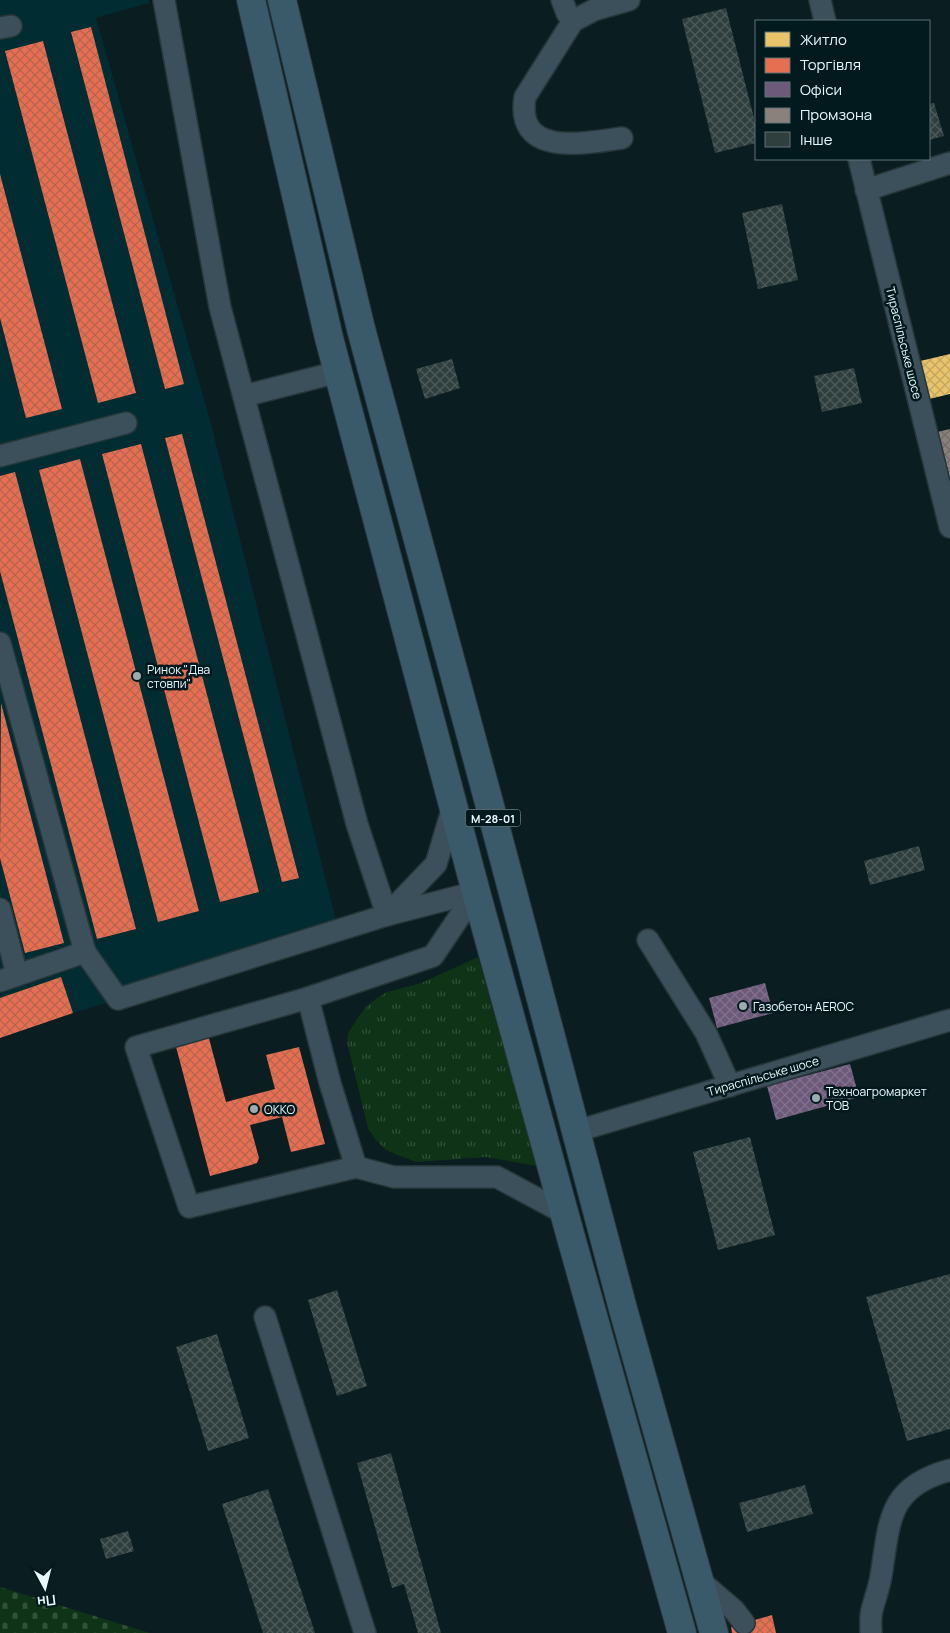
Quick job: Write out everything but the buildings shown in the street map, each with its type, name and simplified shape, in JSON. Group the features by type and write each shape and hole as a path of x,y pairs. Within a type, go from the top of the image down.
{"highway":[{"name":"М-28-01","path":"251,0 338,372 476,892 682,1633"},
{"name":"М-28-01","path":"282,0 361,329 636,1357 714,1633"}],"street":[{"path":"164,0 220,307 357,824 386,915"},
{"path":"562,0 567,13 573,20"},
{"path":"622,138 586,143 554,142 543,139 533,134 528,127 523,107 525,97 573,20 594,10 629,0"},
{"path":"820,0 825,20"},
{"name":"Тираспільське шосе","path":"859,160 950,527"},
{"path":"866,190 950,163"},
{"path":"244,396 338,372"},
{"path":"0,456 126,423"},
{"path":"0,643 85,952 118,999 386,915 476,892"},
{"path":"386,915 436,864 454,807"},
{"path":"476,892 433,956 308,998 136,1047 189,1206 356,1167 394,1178 497,1177 564,1213"},
{"path":"0,909 8,978 85,952"},
{"path":"648,940 706,1033 730,1086"},
{"path":"308,998 330,1083 356,1167"},
{"name":"Тираспільське шосе","path":"577,1131 950,1020"},
{"path":"265,1317 365,1633"},
{"path":"870,1633 872,1611 878,1596 890,1518 899,1500 910,1489 924,1479 950,1470"},
{"path":"699,1580 734,1610 744,1623"}],"shaded area":[{"name":"Ринок \"Два стовпи\"","path":"0,0 149,0 149,3 96,18 210,420 339,932 73,1013 0,1038"}],"green space":[{"path":"478,957 537,1166 486,1157 416,1162 386,1150 375,1139 368,1128 347,1042 348,1033 368,1005 387,992 421,983"},
{"path":"0,1587 150,1633 0,1633"}],"place":[{"name":"Ринок \"Два стовпи\"","path":"137,676"},
{"name":"Газобетон AEROC","path":"743,1006"},
{"name":"Техноагромаркет ТОВ","path":"816,1098"},
{"name":"ОККО","path":"254,1109"}]}
